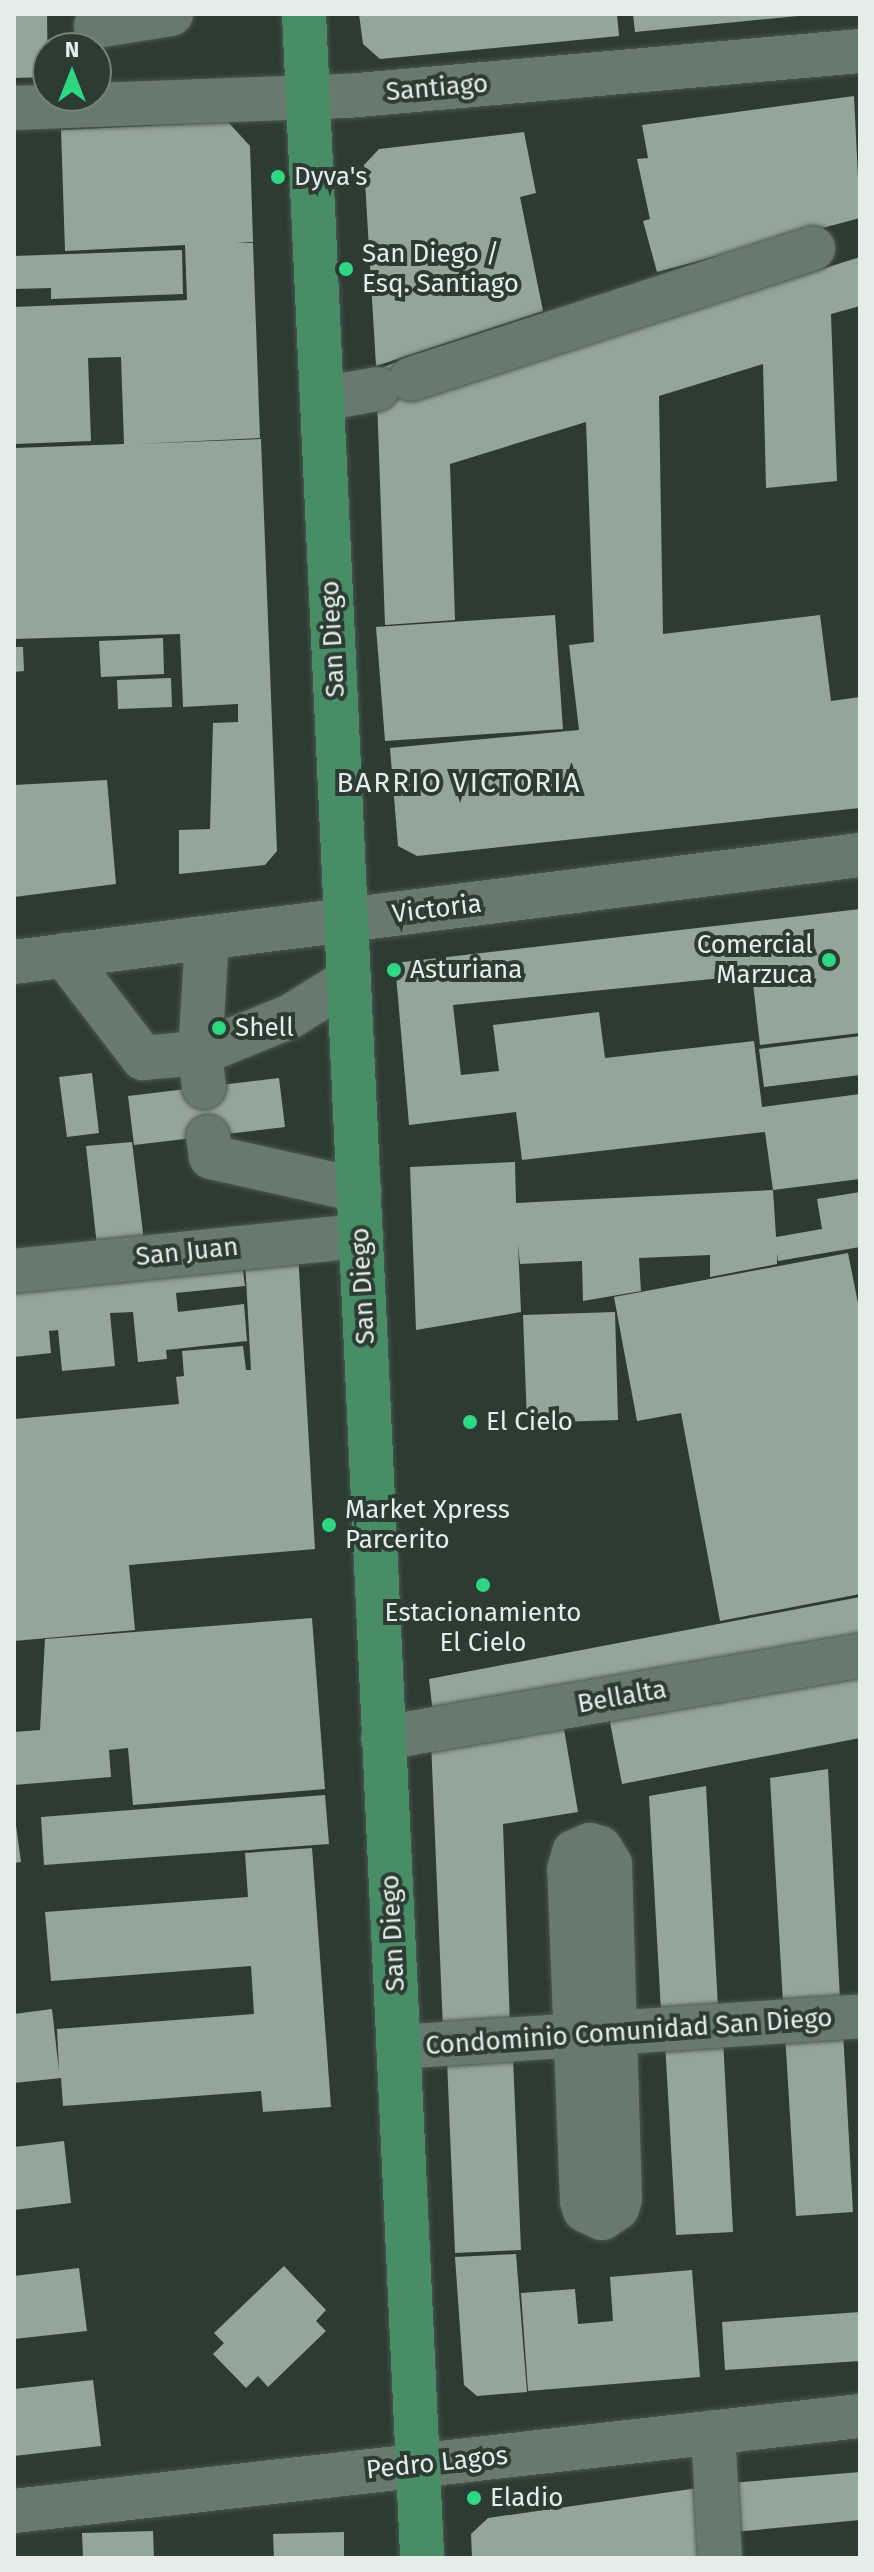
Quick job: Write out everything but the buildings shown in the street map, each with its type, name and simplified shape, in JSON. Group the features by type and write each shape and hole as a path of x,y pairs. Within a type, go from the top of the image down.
{"main road":[{"name":"San Diego","path":"304,14 422,2558"}],"street":[{"path":"96,26 171,14"},
{"name":"Santiago","path":"14,108 308,97 860,51"},
{"path":"322,399 394,384 813,248"},
{"name":"Victoria","path":"14,962 860,855"},
{"path":"202,1070 207,938"},
{"path":"64,955 143,1058 202,1070 349,980"},
{"path":"209,1147 359,1190"},
{"name":"San Juan","path":"14,1271 361,1236"},
{"name":"Bellalta","path":"383,1738 860,1656"},
{"name":"Condominio Comunidad San Diego","path":"398,2047 860,2016"},
{"name":"Pedro Lagos","path":"14,2511 860,2416"},
{"path":"713,2432 720,2558"}],"place":[{"name":"Dyva's","path":"278,177"},
{"name":"San Diego / Esq. Santiago","path":"346,269"},
{"name":"Comercial Marzuca","path":"829,960"},
{"name":"Asturiana","path":"394,970"},
{"name":"Shell","path":"219,1028"},
{"name":"El Cielo","path":"470,1422"},
{"name":"Market Xpress Parcerito","path":"329,1525"},
{"name":"Estacionamiento El Cielo","path":"483,1585"},
{"name":"Eladio","path":"474,2498"}],"district":[{"name":"BARRIO VICTORIA","path":"459,783"}]}
